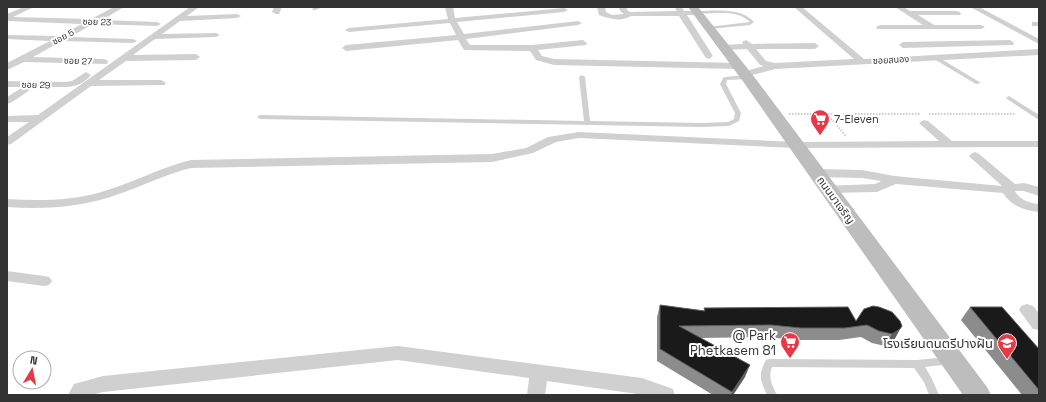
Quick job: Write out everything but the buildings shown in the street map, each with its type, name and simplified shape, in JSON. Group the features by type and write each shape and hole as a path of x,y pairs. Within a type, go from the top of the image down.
{"main road":[{"name":"ถนนมาเจริญ","path":"693,14 724,47 742,70 978,395"}],"street":[{"path":"7,18 30,7"},
{"name":"ซอย 5","path":"7,67 120,7"},
{"path":"104,62 181,7"},
{"path":"7,142 194,7"},
{"path":"449,7 452,20 467,48 532,48 583,43"},
{"path":"601,7 602,13 611,16 627,16 629,14 693,14 709,56"},
{"path":"622,7 624,11 629,14"},
{"path":"798,7 861,61"},
{"path":"899,7 971,53"},
{"path":"974,7 1039,42"},
{"path":"349,30 564,10"},
{"path":"909,13 957,13"},
{"path":"176,19 237,16"},
{"name":"ซอย 23","path":"7,18 157,24"},
{"path":"346,48 461,37 578,23"},
{"path":"880,28 981,27"},
{"path":"152,37 216,35"},
{"path":"7,38 133,41"},
{"path":"744,39 763,63 775,66"},
{"path":"903,45 1010,44"},
{"path":"724,47 815,46"},
{"name":"ซอยสนอง","path":"532,48 539,58 554,62 742,70 775,66 1039,52"},
{"path":"122,58 196,57"},
{"name":"ซอย 27","path":"7,59 104,62"},
{"name":"ซอย 27","path":"66,85 75,83 104,62"},
{"path":"88,83 161,83"},
{"name":"ซอย 29","path":"7,84 66,85"},
{"path":"7,101 33,85"},
{"path":"924,117 949,144"},
{"path":"7,119 40,118"},
{"path":"7,203 28,205 80,201 105,195 173,167 191,164 492,158 529,151 552,139 580,135 796,145 1039,144"},
{"path":"975,156 1010,189"},
{"path":"817,174 862,174 894,180 1010,189 1026,188 1039,192"},
{"path":"828,189 877,188 894,180"},
{"path":"1010,189 1009,194 1013,198 1037,210"},
{"path":"7,276 44,281"},
{"path":"1027,310 1039,324"},
{"path":"76,395 81,390 103,384 398,353 642,386 666,395"},
{"path":"536,395 539,372"}],"lane":[{"path":"693,14 736,14 750,18 752,22 750,24 693,14"},
{"path":"936,58 978,83"},
{"path":"260,116 587,123 729,124 736,120 738,113 723,84 725,79 742,70"},
{"path":"582,77 587,123"},
{"path":"1009,98 1039,118"},
{"path":"1029,111 1039,111"},
{"path":"772,395 765,379 764,371 769,363 917,364 952,361"},
{"path":"917,364 928,380 934,395"}],"path":[{"path":"774,114 924,117 1015,114"},
{"path":"826,114 852,144"}],"place":[{"name":"7-Eleven","path":"820,136"},
{"name":"@ Park Phetkasem 81","path":"790,359"},
{"name":"โรงเรียนดนตรีปางฝัน","path":"1007,360"}]}
